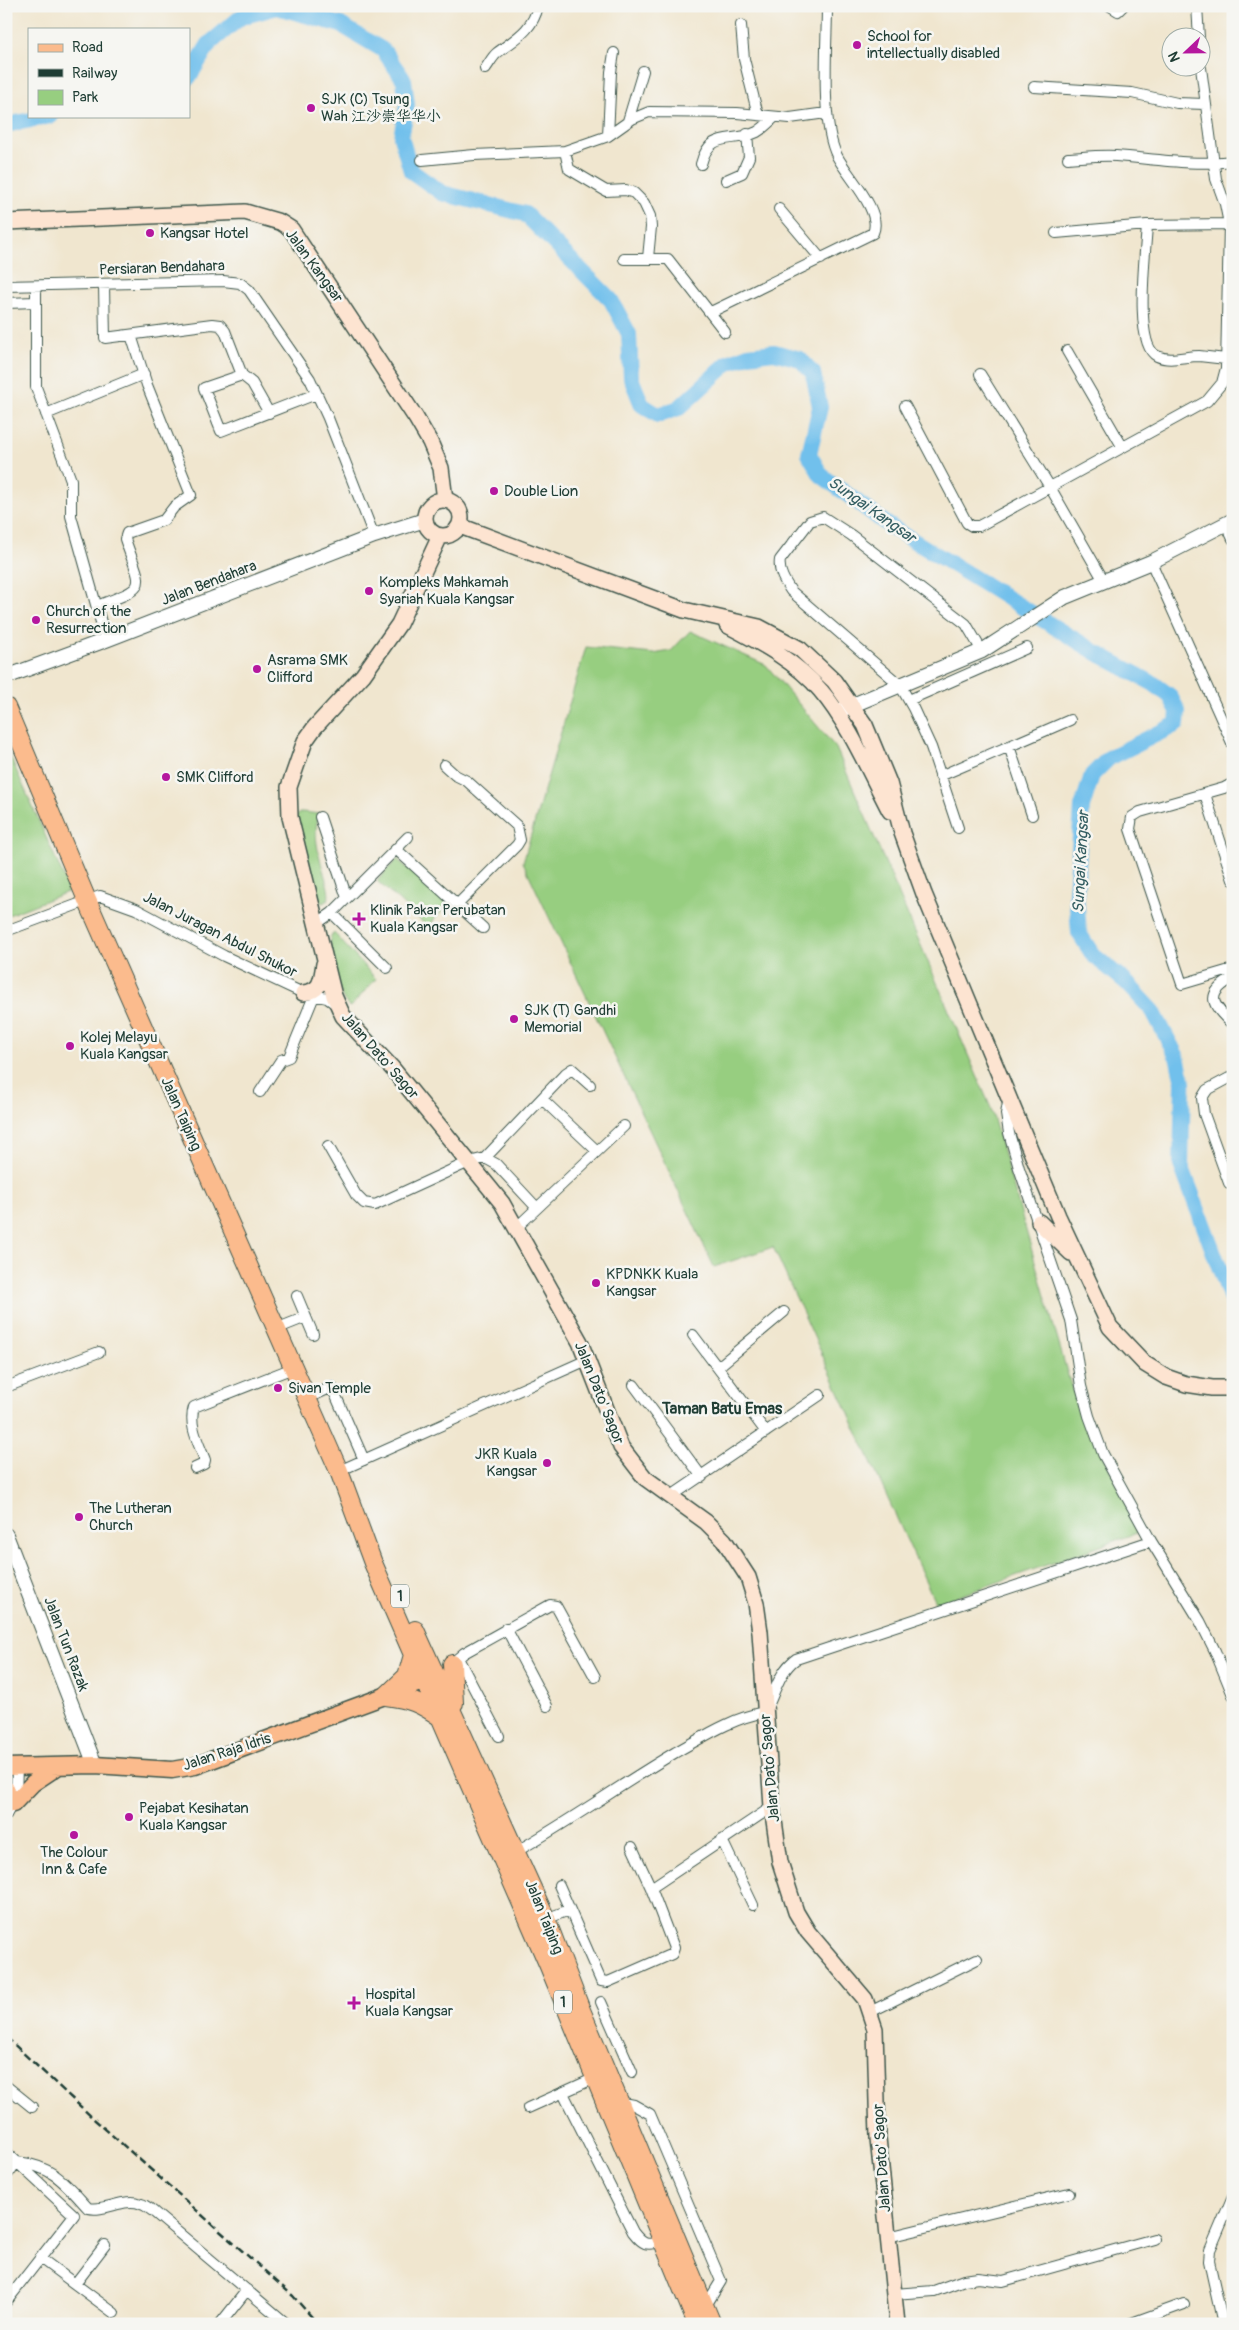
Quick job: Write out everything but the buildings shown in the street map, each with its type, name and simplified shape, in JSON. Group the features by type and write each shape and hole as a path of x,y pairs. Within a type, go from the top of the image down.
{"highway":[{"name":"Jalan Taiping","path":"6,707 87,900 339,1471 373,1563 413,1656 430,1679"},
{"name":"Jalan Taiping","path":"358,1519 382,1558 430,1679 448,1718 517,1851 712,2324"},
{"path":"386,1696 407,1676 413,1656"},
{"path":"386,1696 408,1698 448,1718 455,1661"},
{"name":"Jalan Taiping","path":"448,1718 697,2324"},
{"path":"546,1919 543,1930 548,1964"}],"main road":[{"name":"Jalan Kangsar","path":"6,222 246,212 271,219 291,229 430,442 441,468 445,500"},
{"path":"445,500 451,501 461,514 460,526 452,534 440,536 430,531 425,520 425,515 430,505 445,500"},
{"path":"460,526 684,610 712,618 759,627 800,649 834,681 865,725 889,783 902,833 924,894 1077,1259 1110,1327 1138,1358 1166,1377 1186,1384 1212,1388 1233,1388"},
{"name":"Jalan Dato' Sagor","path":"440,536 399,624 363,675 315,727 298,758 289,787 290,817 324,960 324,998 392,1068 502,1203 580,1342 621,1447 646,1478 706,1522 724,1540 748,1577 756,1604 760,1632 772,1807 780,1862 796,1912 808,1932 865,1999 876,2037 878,2138 897,2324"},
{"path":"712,618 750,637 788,662 821,691 836,712 902,833"},
{"path":"324,960 318,988 313,992 324,998"},
{"path":"1039,1222 1077,1259"},
{"name":"Jalan Raja Idris","path":"11,1767 95,1765 172,1770 195,1766 430,1679"},
{"path":"10,1809 33,1783 59,1766"},
{"path":"6,1789 10,1809"}],"street":[{"path":"485,69 496,54 527,30 536,16 538,6"},
{"path":"711,312 873,233 877,225 874,213 836,154 826,114 827,6"},
{"path":"1110,6 1118,11 1123,6"},
{"path":"1197,6 1198,28"},
{"path":"741,25 744,59 758,115"},
{"path":"608,136 611,72 614,53"},
{"path":"628,121 643,71"},
{"path":"905,406 968,522 972,526 979,526 1207,401 1222,383 1226,359 1229,224 1214,164 1202,78"},
{"path":"1034,87 1132,93 1177,104 1205,104"},
{"path":"422,160 474,155 565,151 608,136 628,121 649,112 737,113 790,118 826,114"},
{"path":"701,164 704,153 712,143 756,133 775,117"},
{"path":"726,180 737,177 742,173 749,157 747,134"},
{"path":"565,151 569,169 606,191 626,190 634,193 644,204 650,216 651,227 648,258"},
{"path":"1068,158 1113,156 1214,164 1233,161"},
{"path":"780,209 821,259"},
{"path":"1056,233 1147,225 1229,224"},
{"path":"1147,225 1142,318 1146,344 1155,355 1167,358 1198,356 1226,359"},
{"path":"624,258 670,260 725,332"},
{"name":"Persiaran Bendahara","path":"6,286 36,287 223,281 240,283 255,298 310,379 374,536"},
{"path":"104,285 105,338 212,324 220,325 226,331 242,375 252,383 269,413"},
{"path":"36,287 36,387 71,480 71,516 106,640"},
{"path":"6,302 36,302"},
{"path":"97,606 134,591 139,585 139,576 125,539 128,533 164,520 174,507 191,495 144,374 131,335"},
{"path":"1066,351 1122,446"},
{"path":"46,414 144,374"},
{"path":"980,374 1050,487 1104,581"},
{"path":"242,375 204,388 221,431 316,394"},
{"path":"958,828 931,747 900,685 791,591 782,576 780,560 814,518 823,516 966,624 982,651"},
{"name":"Jalan Bendahara","path":"6,677 374,536 425,520"},
{"path":"836,712 982,651 1065,597 1151,562 1229,522 1233,539"},
{"path":"1151,562 1233,745"},
{"path":"909,700 1027,648"},
{"path":"940,776 1070,720"},
{"path":"1010,746 1032,815"},
{"path":"444,765 496,805 518,826 520,832 520,840 517,845 457,905"},
{"path":"1233,782 1224,788 1140,812 1132,817 1130,829 1182,984 1233,969"},
{"path":"1205,794 1233,880"},
{"path":"320,817 347,898"},
{"path":"316,924 332,913 408,837"},
{"path":"397,850 483,928"},
{"name":"Jalan Juragan Abdul Shukor","path":"6,931 100,896 113,899 324,998"},
{"path":"332,913 387,968"},
{"path":"1233,978 1216,990 1213,998 1215,1007 1233,1025"},
{"path":"260,1092 282,1060 289,1057 324,998"},
{"path":"328,1146 356,1195 364,1203 375,1205 469,1162 485,1158 572,1069 590,1084"},
{"path":"1232,1186 1204,1114 1202,1098 1207,1090 1233,1076"},
{"path":"1009,1096 1006,1114 1007,1124 1019,1168 1071,1320 1081,1386 1088,1416 1103,1454 1151,1541 1200,1621 1233,1695"},
{"path":"542,1099 597,1151"},
{"path":"517,1228 624,1126"},
{"path":"485,1158 496,1164 537,1208"},
{"path":"297,1296 313,1334"},
{"path":"718,1367 784,1312"},
{"path":"276,1329 306,1317"},
{"path":"693,1335 766,1432"},
{"path":"6,1387 99,1352"},
{"path":"339,1471 587,1360"},
{"path":"195,1468 204,1464 205,1460 194,1431 191,1415 194,1407 293,1368"},
{"path":"634,1385 702,1477"},
{"path":"306,1399 332,1387 364,1460"},
{"path":"670,1497 820,1395"},
{"name":"Jalan Tun Razak","path":"6,1535 95,1765"},
{"path":"517,1851 650,1767 718,1728 748,1715 765,1712 781,1675 788,1665 796,1659 1151,1541"},
{"path":"430,1679 506,1628 550,1605 556,1606 595,1677"},
{"path":"506,1628 547,1706"},
{"path":"455,1661 499,1736"},
{"path":"10,1809 16,1797 11,1767"},
{"path":"651,1888 772,1807"},
{"path":"722,1840 753,1904"},
{"path":"559,1885 601,1981 608,1982 672,1954 674,1948 651,1888 632,1847"},
{"path":"546,1919 569,1910"},
{"path":"870,2012 977,1959"},
{"path":"601,2002 632,2072"},
{"path":"590,2030 610,2021"},
{"path":"528,2108 595,2078"},
{"path":"6,2086 32,2107"},
{"path":"563,2093 633,2232 641,2242 649,2244 663,2242"},
{"path":"619,2102 634,2105 650,2114 721,2281 705,2307"},
{"path":"6,2152 74,2216 6,2302"},
{"path":"6,2176 17,2162"},
{"path":"17,2162 34,2164 48,2170 88,2208 94,2209 128,2203 141,2203 287,2324"},
{"path":"888,2237 1069,2193"},
{"path":"1223,2324 1209,2261 1213,2243 1233,2196"},
{"path":"894,2294 934,2291 964,2280 978,2278 1003,2281 1154,2239"},
{"path":"75,2284 105,2245"},
{"path":"40,2258 114,2313"},
{"path":"220,2324 248,2290"},
{"path":"1129,2324 1184,2304"}],"green space":[{"path":"690,631 766,665 836,748 990,1106 1072,1389 1140,1532 936,1604 773,1247 714,1267 523,862 586,647 653,654 671,651"},
{"path":"6,747 70,891 6,916"},
{"path":"302,812 320,814 316,837 329,894 328,900 323,903 319,901 296,818"},
{"path":"397,859 448,904 428,927 377,881"},
{"path":"334,933 376,979 350,1007 340,993 337,984 330,937"}],"waterway":[{"name":"Sungai Kangsar","path":"190,75 209,44 241,17 277,7 341,25 383,50 404,80 407,105 401,137 411,171 442,193 525,214 611,300 629,334 631,378 642,405 658,415 679,408 728,363 748,355 774,352 800,359 813,373 820,407 809,454 821,475 888,525 1097,653 1154,684 1170,696 1178,711 1177,724 1109,758 1092,775 1082,807 1076,894 1079,933 1093,955 1126,982 1153,1011 1177,1057 1183,1082 1181,1165 1233,1304"},
{"name":"Sungai Kangsar","path":"6,125 41,118"}],"railway":[{"path":"6,2037 95,2120 293,2296 318,2324"}],"place":[{"name":"School for intellectually disabled","path":"857,45"},
{"name":"SJK (C) Tsung Wah 江沙崇华华小","path":"311,108"},
{"name":"Kangsar Hotel","path":"150,233"},
{"name":"Double Lion","path":"494,491"},
{"name":"Kompleks Mahkamah Syariah Kuala Kangsar","path":"369,591"},
{"name":"Church of the Resurrection","path":"36,620"},
{"name":"Asrama SMK Clifford","path":"257,669"},
{"name":"SMK Clifford","path":"166,777"},
{"name":"Klinik Pakar Perubatan Kuala Kangsar","path":"359,919"},
{"name":"SJK (T) Gandhi Memorial","path":"514,1019"},
{"name":"Kolej Melayu Kuala Kangsar","path":"70,1046"},
{"name":"KPDNKK Kuala Kangsar","path":"596,1283"},
{"name":"Sivan Temple","path":"278,1388"},
{"name":"JKR Kuala Kangsar","path":"547,1463"},
{"name":"The Lutheran Church","path":"79,1517"},
{"name":"Pejabat Kesihatan Kuala Kangsar","path":"129,1817"},
{"name":"The Colour Inn & Cafe","path":"74,1835"},
{"name":"Hospital Kuala Kangsar","path":"354,2003"}],"district":[{"name":"Taman Batu Emas","path":"722,1409"}]}
